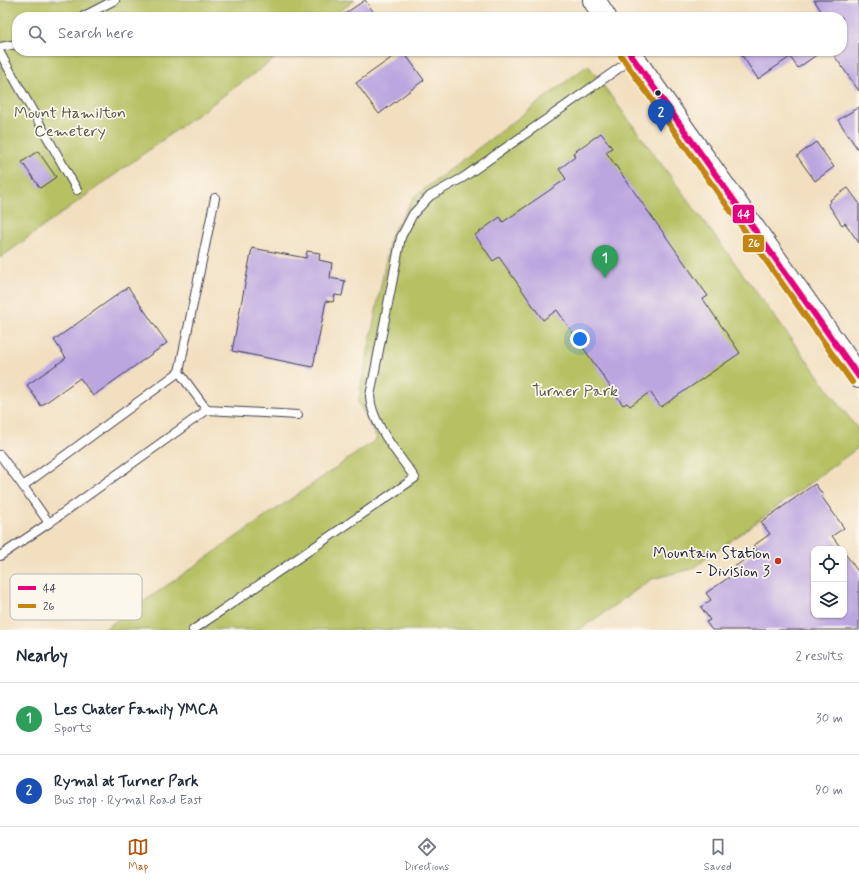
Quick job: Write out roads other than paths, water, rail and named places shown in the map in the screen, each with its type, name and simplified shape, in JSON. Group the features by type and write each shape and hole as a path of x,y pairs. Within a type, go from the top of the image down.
{"main road":[{"path":"594,0 602,12"},
{"path":"631,56 859,377"}],"lane":[{"path":"92,12 115,0"},
{"path":"0,47 12,45"},
{"path":"0,53 76,190"},
{"path":"193,630 415,478 376,420 370,405 370,396 401,237 412,214 430,196 464,177 629,56"},
{"path":"23,486 179,372 215,198"},
{"path":"179,372 207,410"},
{"path":"0,556 49,523 207,410 298,414"},
{"path":"0,455 49,523"}],"place":[{"name":"Rymal at Turner Park","path":"661,132"},
{"name":"Les Chater Family YMCA","path":"605,278"},
{"name":"Mountain Station - Division 3","path":"778,561"}],"park label":[{"name":"Mount Hamilton Cemetery","path":"70,121"},
{"name":"Turner Park","path":"575,390"}]}
